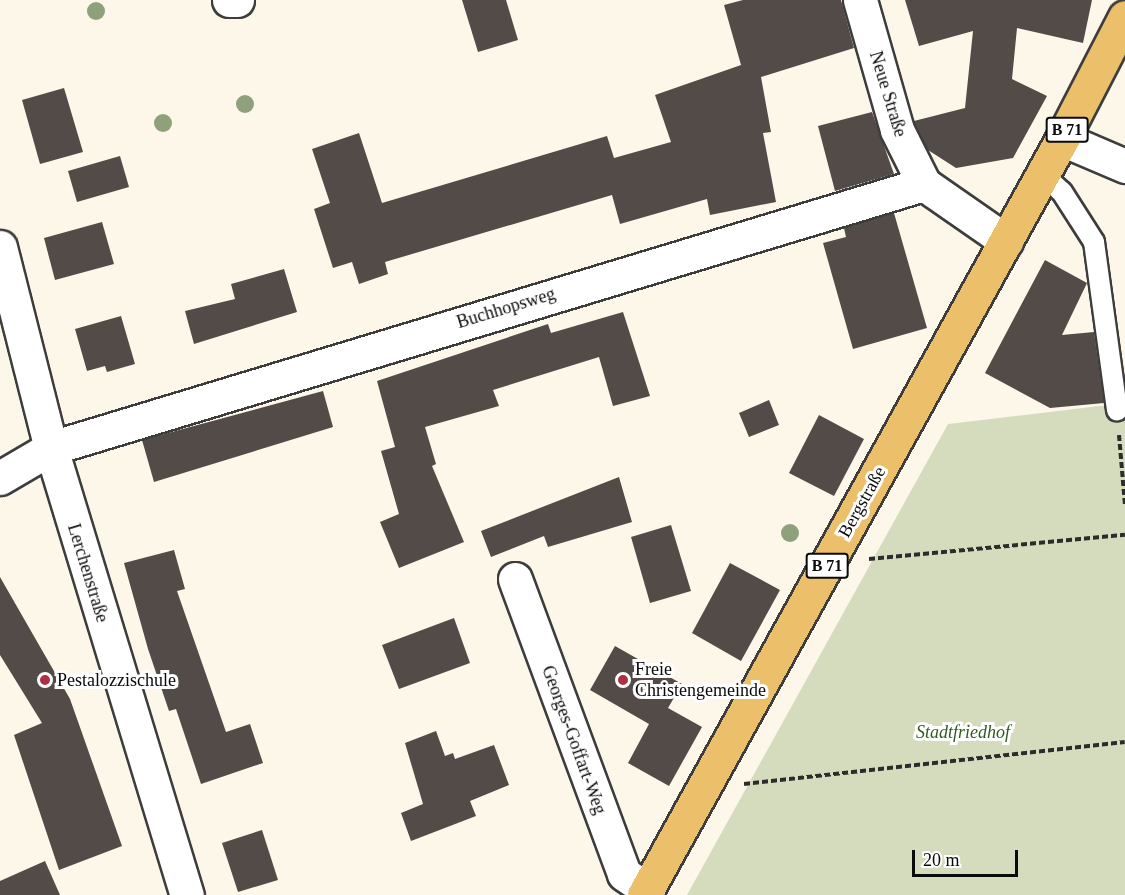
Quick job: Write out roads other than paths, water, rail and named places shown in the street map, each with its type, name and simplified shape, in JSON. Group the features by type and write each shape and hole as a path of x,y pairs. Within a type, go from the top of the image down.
{"main road":[{"name":"Bergstraße","path":"646,892 1043,175 1125,17"}],"street":[{"path":"229,0 237,0"},
{"name":"Neue Straße","path":"860,0 897,130 924,184"},
{"path":"1062,139 1125,166"},
{"path":"924,184 1006,242"},
{"name":"Buchhopsweg","path":"0,478 51,448 924,184"},
{"name":"Lerchenstraße","path":"0,247 51,448 188,895"},
{"name":"Georges-Goffart-Weg","path":"515,579 624,874 646,892"}],"lane":[{"path":"1043,175 1062,192 1094,242 1117,410"}],"place":[{"name":"Pestalozzischule","path":"45,680"},
{"name":"Freie Christengemeinde","path":"623,680"}],"park label":[{"name":"Stadtfriedhof","path":"963,732"}]}
